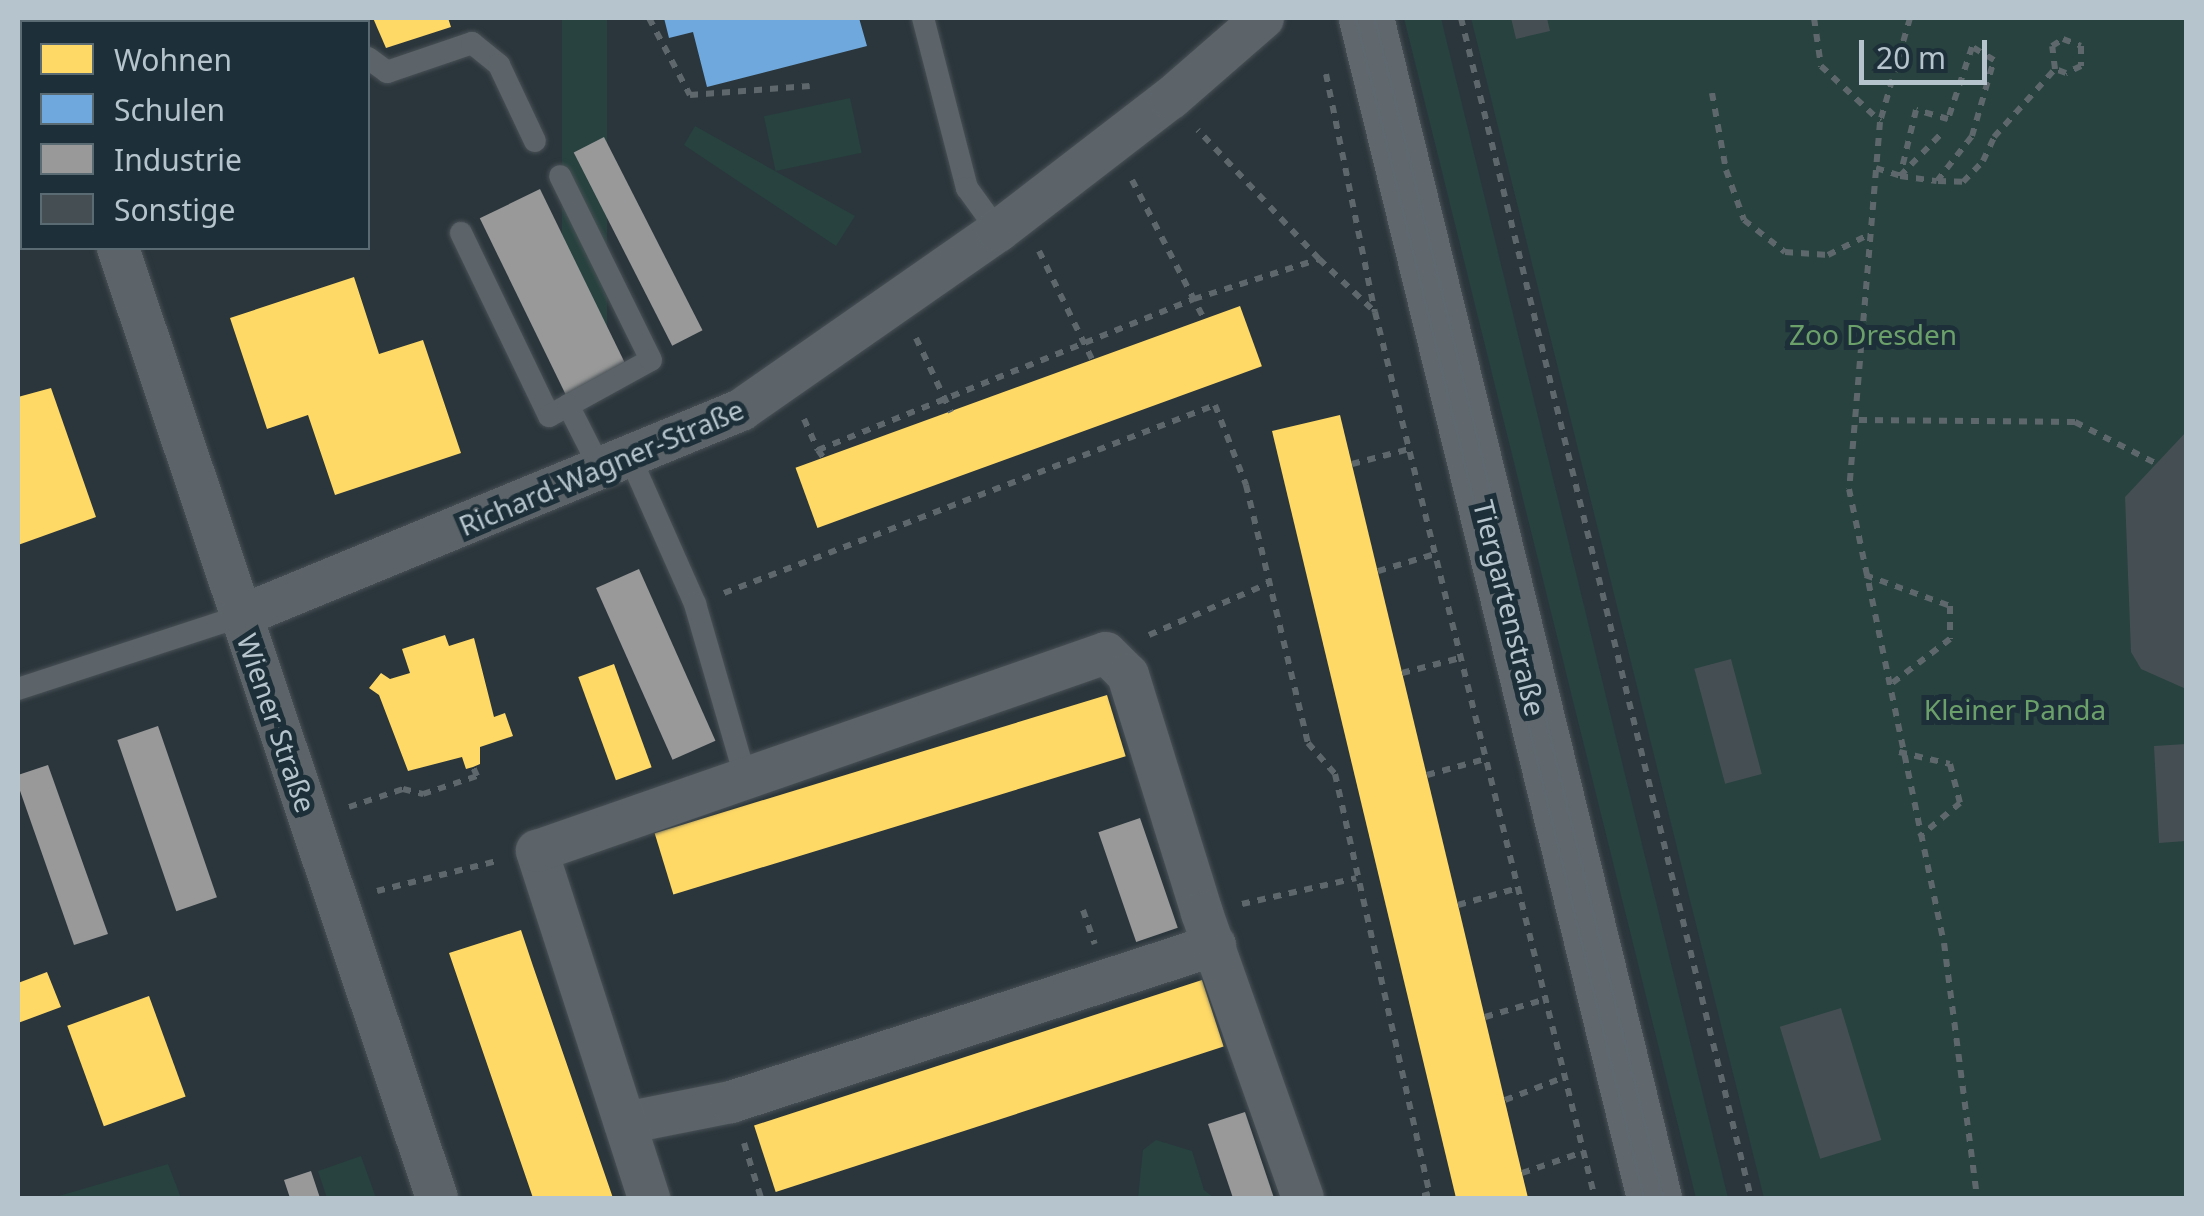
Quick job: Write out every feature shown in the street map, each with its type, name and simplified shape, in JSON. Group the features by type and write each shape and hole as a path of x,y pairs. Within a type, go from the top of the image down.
{"main road":[{"name":"Tiergartenstraße","path":"1366,18 1654,1198"}],"street":[{"name":"Richard-Wagner-Straße","path":"241,616 741,410 1010,223 1171,98 1264,18"},
{"name":"Wiener Straße","path":"119,250 436,1198"},
{"path":"648,1198 538,851 1106,653 1128,674 1209,929 1303,1198"},
{"path":"625,1123 731,1102 1209,929"}],"lane":[{"path":"923,18 967,188 1010,223"},
{"path":"370,59 387,72 472,43 499,65 535,140"},
{"path":"460,233 549,416 650,360 560,176"},
{"path":"568,405 615,464 695,604 746,779"},
{"name":"Richard-Wagner-Straße","path":"18,689 241,616"}],"path":[{"path":"648,18 690,95 810,86"},
{"path":"1462,18 1750,1198"},
{"path":"1814,18 1821,66 1880,122"},
{"path":"1910,18 1880,122 1868,235 1859,420 1849,488 1900,752 1944,943 1977,1198"},
{"path":"1876,168 1900,176 1963,182 2054,69 2052,46 2063,39 2081,46 2081,66 2066,74 2054,69"},
{"path":"1900,176 1916,110 1948,119 1972,47 1994,60 1972,136 1936,181"},
{"path":"1712,93 1726,170 1744,220 1785,252 1828,254 1868,235"},
{"path":"1171,98 1319,259 1375,312"},
{"path":"1328,98 1375,312 1594,1198"},
{"path":"1900,176 1943,132"},
{"path":"1112,144 1204,319"},
{"path":"1010,223 1092,359"},
{"path":"818,450 1194,300 1319,259"},
{"path":"899,301 951,412"},
{"path":"786,379 825,460"},
{"path":"695,604 1215,405 1246,485 1308,743 1335,774 1430,1194 1416,1198"},
{"path":"1859,420 2076,422 2157,464"},
{"path":"1352,464 1409,449"},
{"path":"1378,571 1435,554"},
{"path":"1864,575 1950,606 1950,639 1887,687"},
{"path":"1106,653 1270,584"},
{"path":"1402,673 1460,658"},
{"path":"1900,752 1950,764 1960,802 1919,837"},
{"path":"1427,775 1486,759"},
{"path":"310,820 403,789 423,794 477,776 473,767"},
{"path":"337,902 538,851"},
{"path":"1209,929 1356,878"},
{"path":"1458,905 1518,888"},
{"path":"1485,1017 1546,999"},
{"path":"1504,1100 1565,1078"},
{"path":"731,1102 762,1198"},
{"path":"1522,1173 1584,1152"}],"green space":[{"path":"562,18 607,18 607,364 562,364"},
{"path":"1404,18 1441,18 1728,1198 1696,1198"},
{"name":"Zoo Dresden","path":"1471,18 2186,18 2186,1198 1764,1198"},
{"path":"850,98 862,153 776,171 764,116"},
{"path":"695,126 855,216 836,246 684,145"},
{"path":"1156,1140 1192,1151 1204,1190 1214,1198 1138,1198 1143,1150"},
{"path":"361,1156 376,1198 327,1198 318,1171"},
{"path":"168,1164 181,1198 52,1198"}],"building: Wohnen":[{"path":"373,18 448,18 451,27 386,48"},
{"path":"354,277 379,354 423,340 461,453 335,495 308,415 267,429 230,318"},
{"path":"1240,306 1262,366 817,528 796,468"},
{"path":"51,388 96,517 18,545 18,397"},
{"path":"1340,415 1528,1198 1456,1198 1272,431"},
{"path":"445,635 449,646 474,638 494,717 505,713 513,736 480,747 480,764 473,767 466,769 462,757 408,771 379,695 369,688 381,673 390,679 410,673 402,649"},
{"path":"614,664 652,767 616,780 578,677"},
{"path":"1107,695 1126,756 673,894 655,833"},
{"path":"521,930 613,1198 533,1198 449,953"},
{"path":"47,972 61,1007 18,1023 18,983"},
{"path":"1202,980 1224,1047 776,1192 754,1126"},
{"path":"149,996 186,1097 104,1126 67,1026"}],"building: Schulen":[{"path":"664,18 859,18 867,46 707,87 693,32 669,38"}],"building: Industrie":[{"path":"604,137 703,330 672,346 574,152"},
{"path":"540,189 627,368 567,397 480,218"},
{"path":"639,569 715,741 673,760 596,588"},
{"path":"158,726 217,897 176,911 117,740"},
{"path":"48,765 108,934 74,945 18,785 18,775"},
{"path":"1140,818 1178,928 1136,942 1098,832"},
{"path":"1245,1112 1274,1198 1233,1198 1208,1124"},
{"path":"311,1171 320,1198 290,1198 284,1180"}],"building: Sonstige":[{"path":"1511,18 1547,18 1550,31 1516,39"},
{"path":"2186,432 2186,689 2141,669 2131,652 2125,497"},
{"path":"1731,659 1762,774 1725,784 1694,669"},
{"path":"2186,744 2186,841 2159,843 2154,746"},
{"path":"1841,1008 1881,1140 1820,1159 1780,1027"}],"tram line":[{"path":"1356,18 1644,1198"},
{"path":"1375,18 1663,1198"}],"park label":[{"name":"Kleiner Panda","path":"2015,709"}]}
